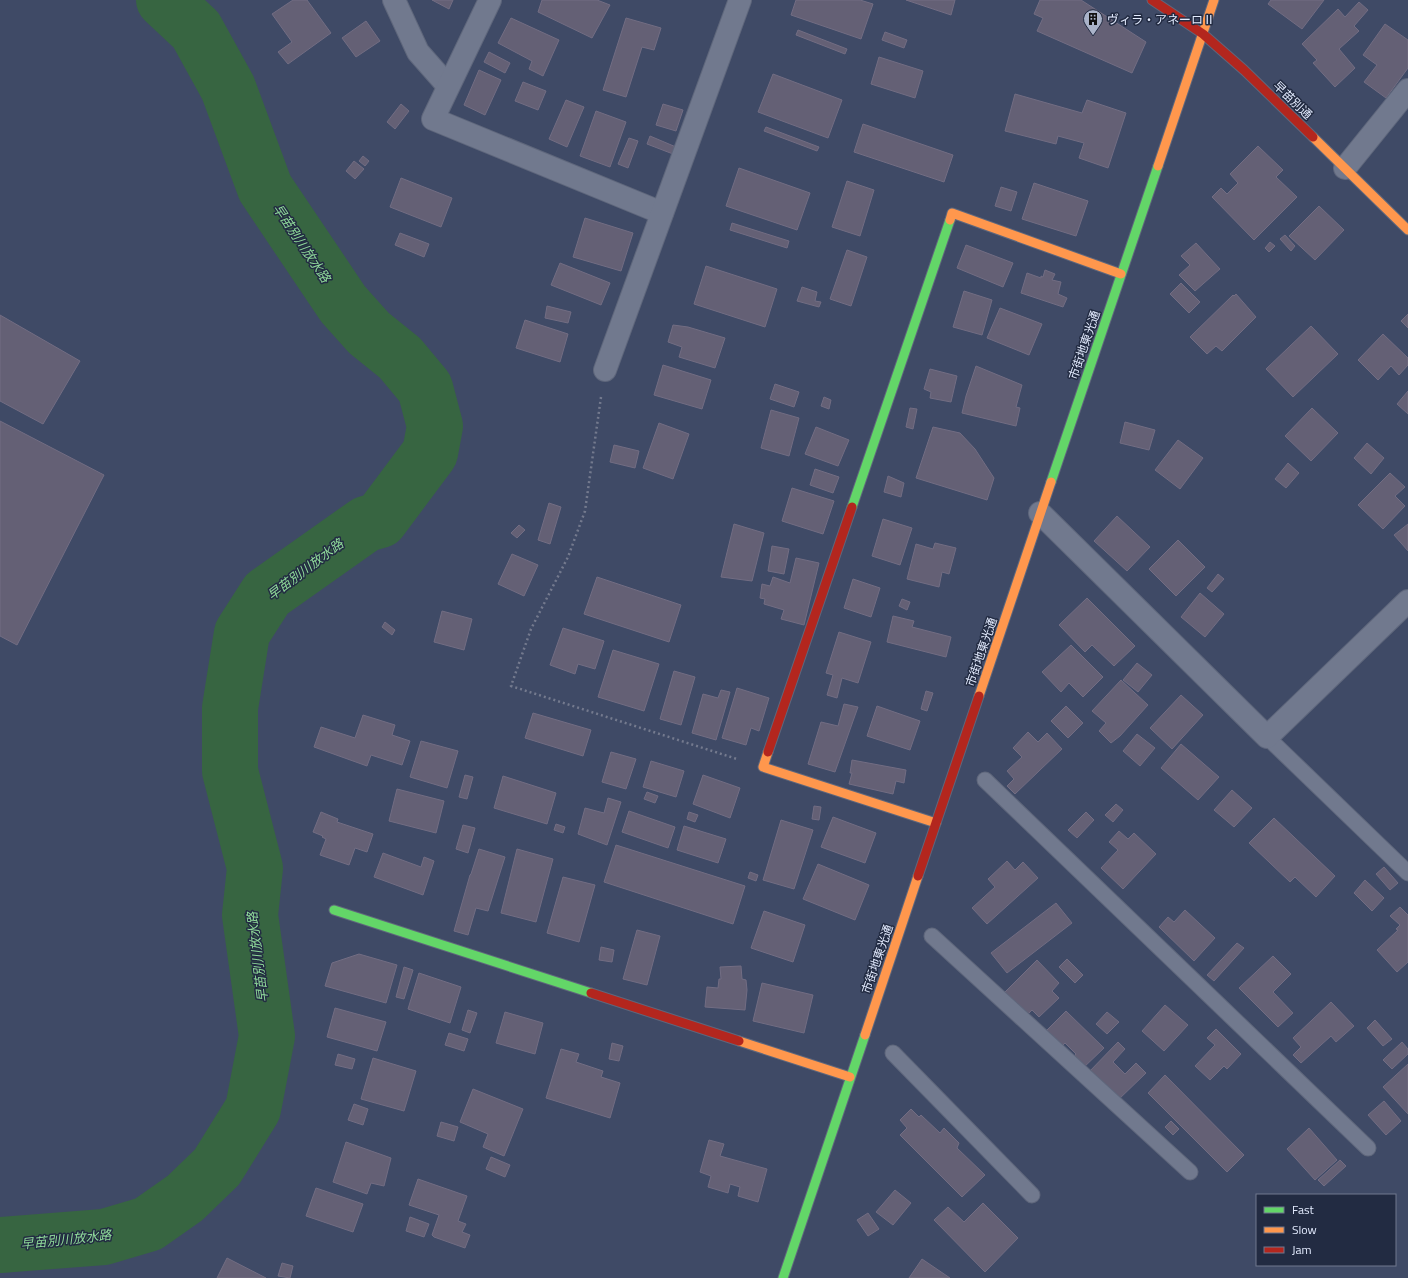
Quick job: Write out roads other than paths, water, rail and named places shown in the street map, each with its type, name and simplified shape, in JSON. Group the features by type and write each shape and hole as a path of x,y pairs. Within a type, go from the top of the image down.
{"street":[{"path":"394,0 418,52 448,86"},
{"path":"490,0 433,119 662,213"},
{"path":"605,370 740,0"},
{"name":"早苗別通","path":"1152,0 1203,34 1253,77 1408,230"},
{"name":"市街地東光通","path":"783,1278 1214,0"},
{"path":"1345,168 1408,90"},
{"path":"936,823 763,767 952,213 1121,274"},
{"path":"1040,513 1267,737 1408,601"},
{"path":"334,910 850,1077"}],"lane":[{"path":"1267,737 1408,873"},
{"path":"986,780 1368,1148"},
{"path":"932,936 1190,1172"},
{"path":"893,1053 1032,1195"}],"waterway":[{"name":"早苗別川放水路","path":"0,1245 104,1237 148,1224 185,1198 217,1167 253,1109 267,1036 250,915 255,868 230,771 230,708 242,633 267,594 366,524 380,520 430,453 435,426 425,388 400,358 369,333 343,304 265,188 228,88 196,30 164,0"}],"place":[{"name":"ヴィラ・アネーロⅡ","path":"1093,36"}]}
